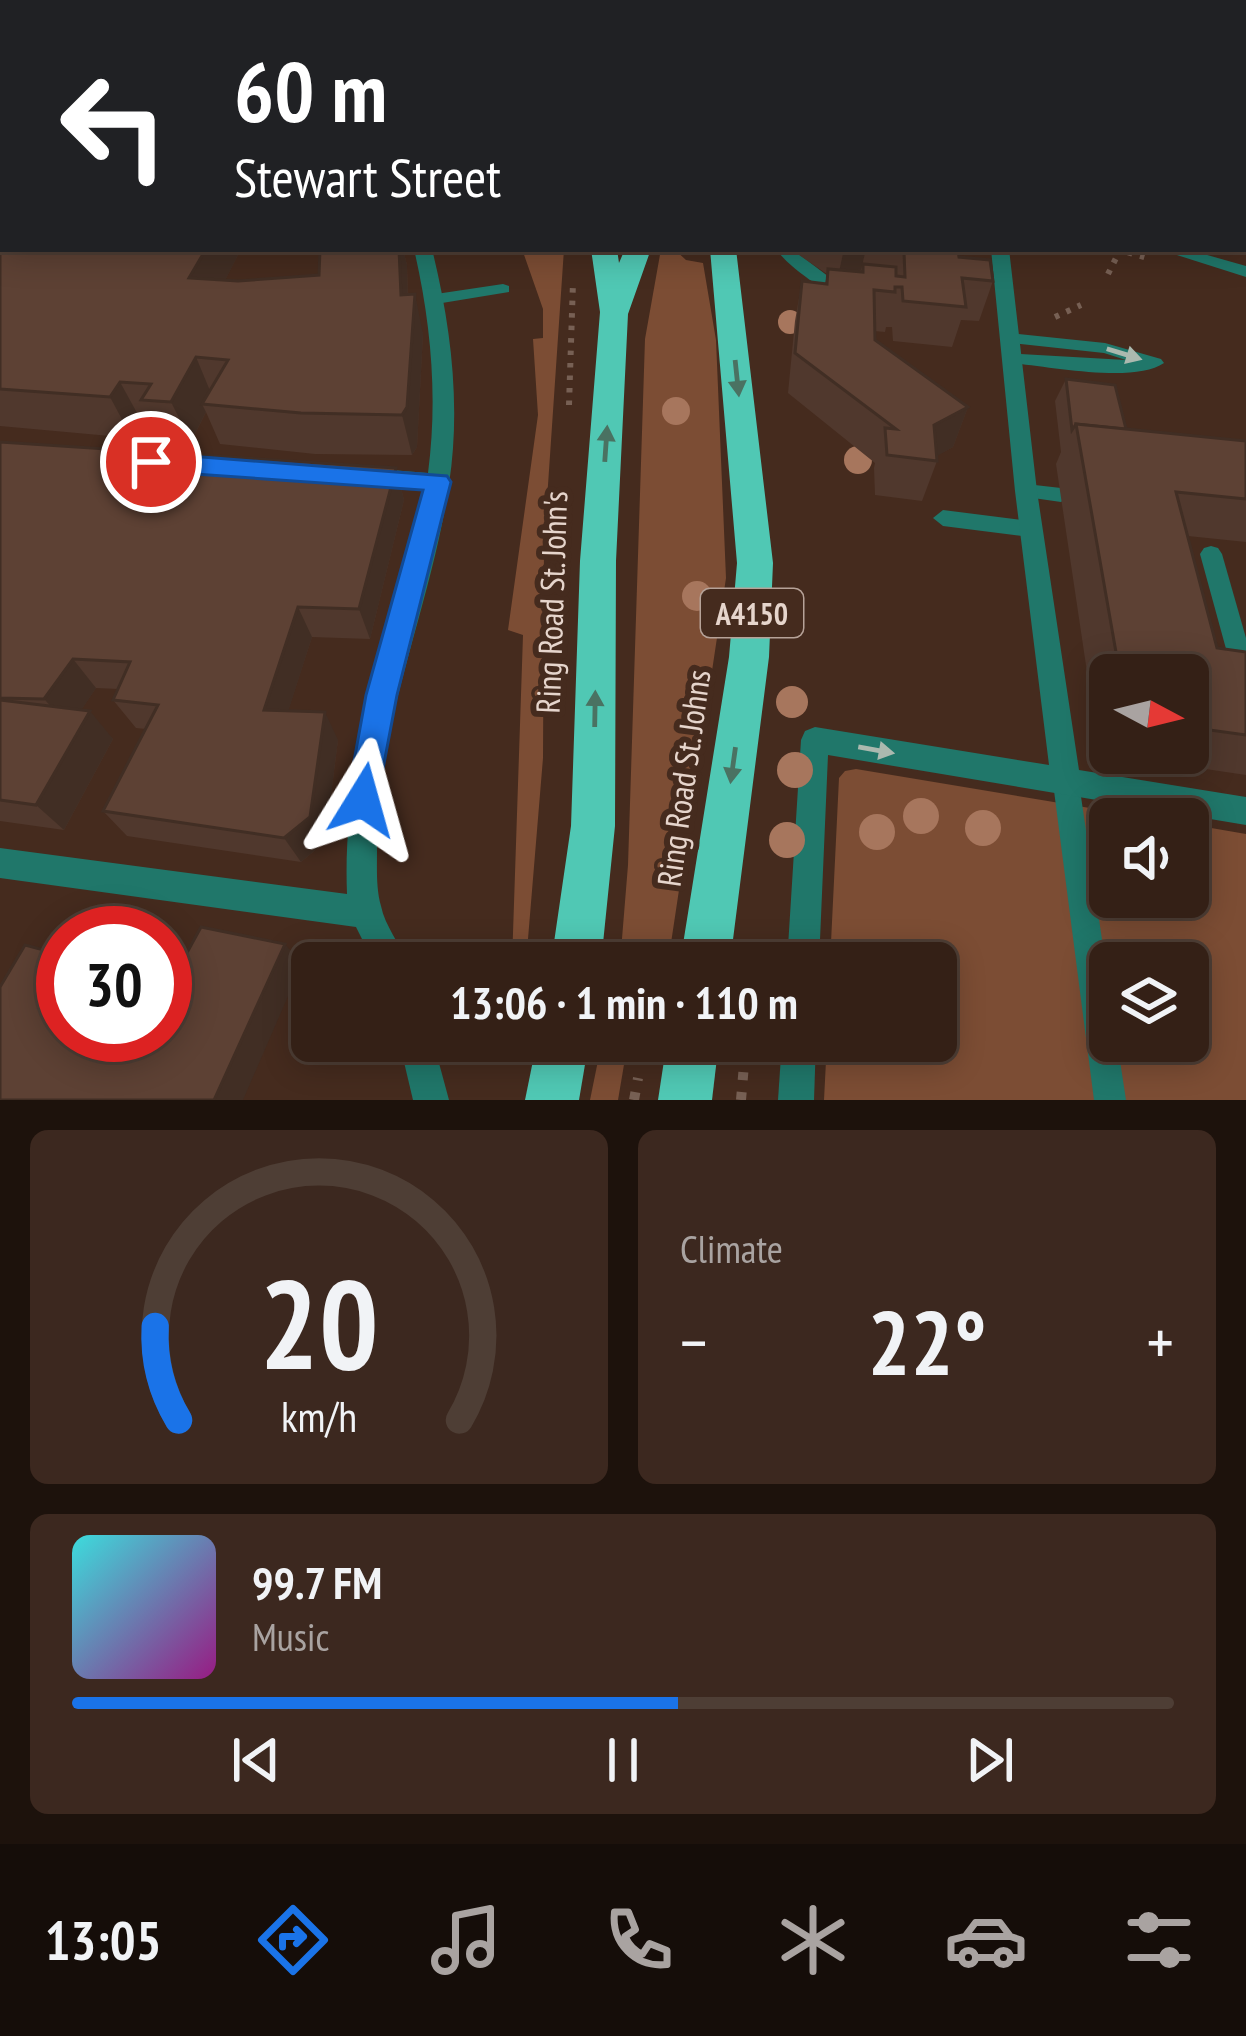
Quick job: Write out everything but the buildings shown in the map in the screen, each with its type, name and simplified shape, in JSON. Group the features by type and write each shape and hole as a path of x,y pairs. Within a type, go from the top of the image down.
{"highway":[{"path":"604,252 614,314"},
{"name":"Ring Road St. John's","path":"578,942 592,826 598,561 614,314 637,252"},
{"name":"Ring Road St. Johns","path":"708,942 749,656 755,563 723,252"},
{"path":"552,1100 559,1062"},
{"path":"685,1100 691,1062"}],"street":[{"path":"756,0 803,0"},
{"path":"381,942 365,912 360,836 367,764 438,482 444,367 436,298 424,252"},
{"path":"999,252 992,277 1010,348 1066,783"},
{"path":"1177,252 1246,272"},
{"path":"349,475 438,482"},
{"path":"804,942 815,740 1246,812"},
{"path":"0,863 365,912"},
{"path":"421,1062 430,1100"},
{"path":"796,1100 798,1062"}],"lane":[{"path":"786,252 848,297"},
{"path":"436,298 503,289"},
{"path":"1010,348 1105,348 1155,363 1111,367 1010,348"},
{"path":"1026,491 1061,495"},
{"path":"943,518 1031,529"},
{"path":"1211,554 1246,678"},
{"path":"1066,783 1110,1100"}],"path":[{"path":"1108,274 1119,252"},
{"path":"741,1100 744,1062"}],"shaded area":[{"path":"523,252 564,252 544,544 543,758 528,942 513,942 523,635 508,630 538,415 533,339 543,338 543,309"},
{"path":"660,252 677,252 686,260 703,263 716,340 726,578 671,942 622,942 645,339"},
{"path":"856,769 1089,808 1089,918 1209,918 1209,828 1246,834 1246,1100 824,1100 826,1062 957,1062 957,942 831,942 839,778"},
{"path":"598,1062 624,1062 618,1100 590,1100"}],"route":[{"path":"151,462 438,482 381,695 363,800"}]}
